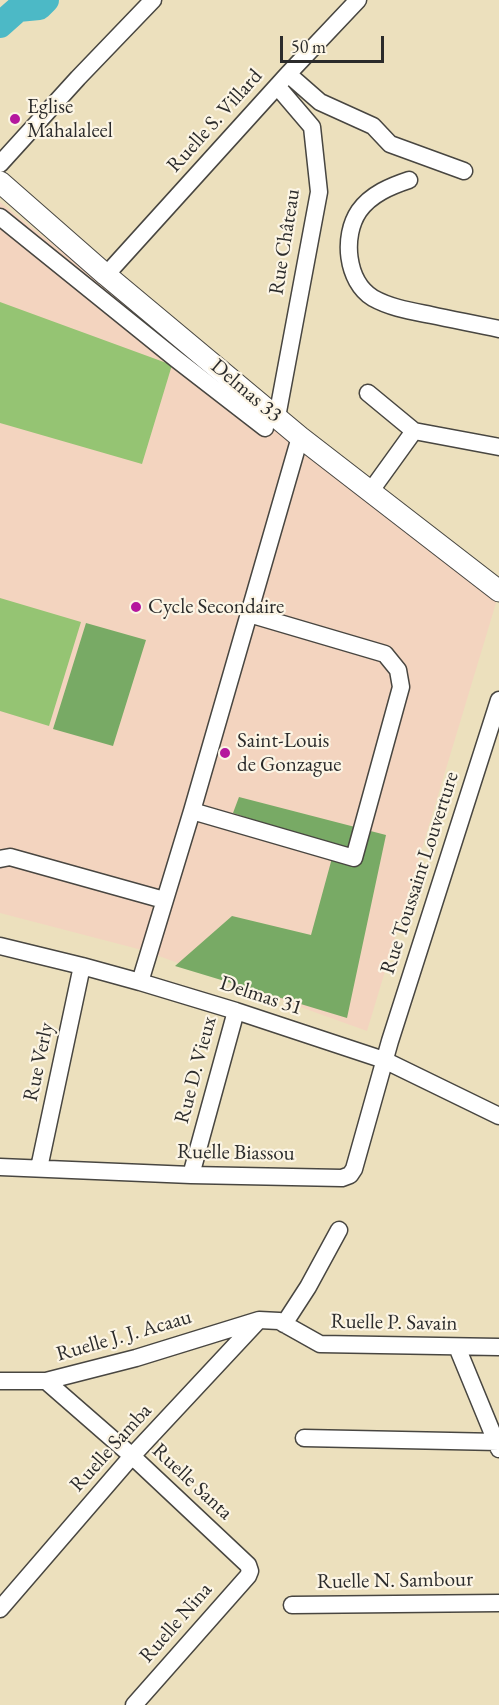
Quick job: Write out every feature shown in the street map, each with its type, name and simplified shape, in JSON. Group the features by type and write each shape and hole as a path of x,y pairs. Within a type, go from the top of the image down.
{"main road":[{"name":"Delmas 33","path":"0,182 271,423 300,436 499,591"}],"street":[{"path":"0,164 153,0"},
{"name":"Ruelle S. Villard","path":"106,275 282,80 358,0"},
{"path":"282,80 321,102 373,126 390,144 464,171"},
{"name":"Rue Château","path":"271,423 319,192 312,127 282,80"},
{"path":"409,180 372,197 359,211 349,233 349,258 356,280 372,297 398,309 499,329"},
{"path":"0,217 176,359 271,423"},
{"path":"368,393 414,431 499,447"},
{"path":"370,492 414,431"},
{"path":"141,976 192,811 300,436"},
{"path":"192,811 354,858 401,687 398,670 385,654 249,614"},
{"name":"Rue Toussaint Louverture","path":"384,1060 499,700"},
{"path":"0,859 10,857 164,900"},
{"name":"Delmas 31","path":"0,946 82,966 141,976 236,1011 384,1060 499,1116"},
{"name":"Rue Verly","path":"39,1168 82,966"},
{"name":"Rue D. Vieux","path":"190,1175 236,1011"},
{"name":"Ruelle Biassou","path":"0,1167 190,1175 342,1178 350,1175 354,1169 384,1060"},
{"path":"284,1323 309,1287 339,1230"},
{"name":"Ruelle P. Savain","path":"259,1320 279,1321 320,1344 499,1347"},
{"name":"Ruelle J. J. Acaau","path":"0,1381 46,1381 136,1358 259,1320"},
{"name":"Ruelle Samba","path":"0,1609 132,1456 259,1320"},
{"path":"304,1438 498,1444 457,1347"},
{"name":"Ruelle Santa","path":"46,1381 132,1456 248,1565 250,1570"},
{"name":"Ruelle Nina","path":"134,1705 248,1576 250,1570"},
{"name":"Ruelle N. Sambour","path":"292,1605 499,1603"}],"shaded area":[{"name":"Saint-Louis de Gonzague","path":"0,202 499,593 367,1031 142,950 0,913"}],"green space":[{"path":"0,302 172,365 142,464 0,423"},
{"path":"0,598 81,622 49,726 0,711"},
{"path":"86,623 146,640 113,746 53,729"},
{"path":"239,797 386,835 347,1018 175,966 232,916 311,935 335,847 233,813"}],"waterway":[{"path":"0,25 18,9 39,7 46,0"}],"place":[{"name":"Eglise Mahalaleel","path":"15,119"},
{"name":"Cycle Secondaire","path":"136,607"},
{"name":"Saint-Louis de Gonzague","path":"225,753"}]}
